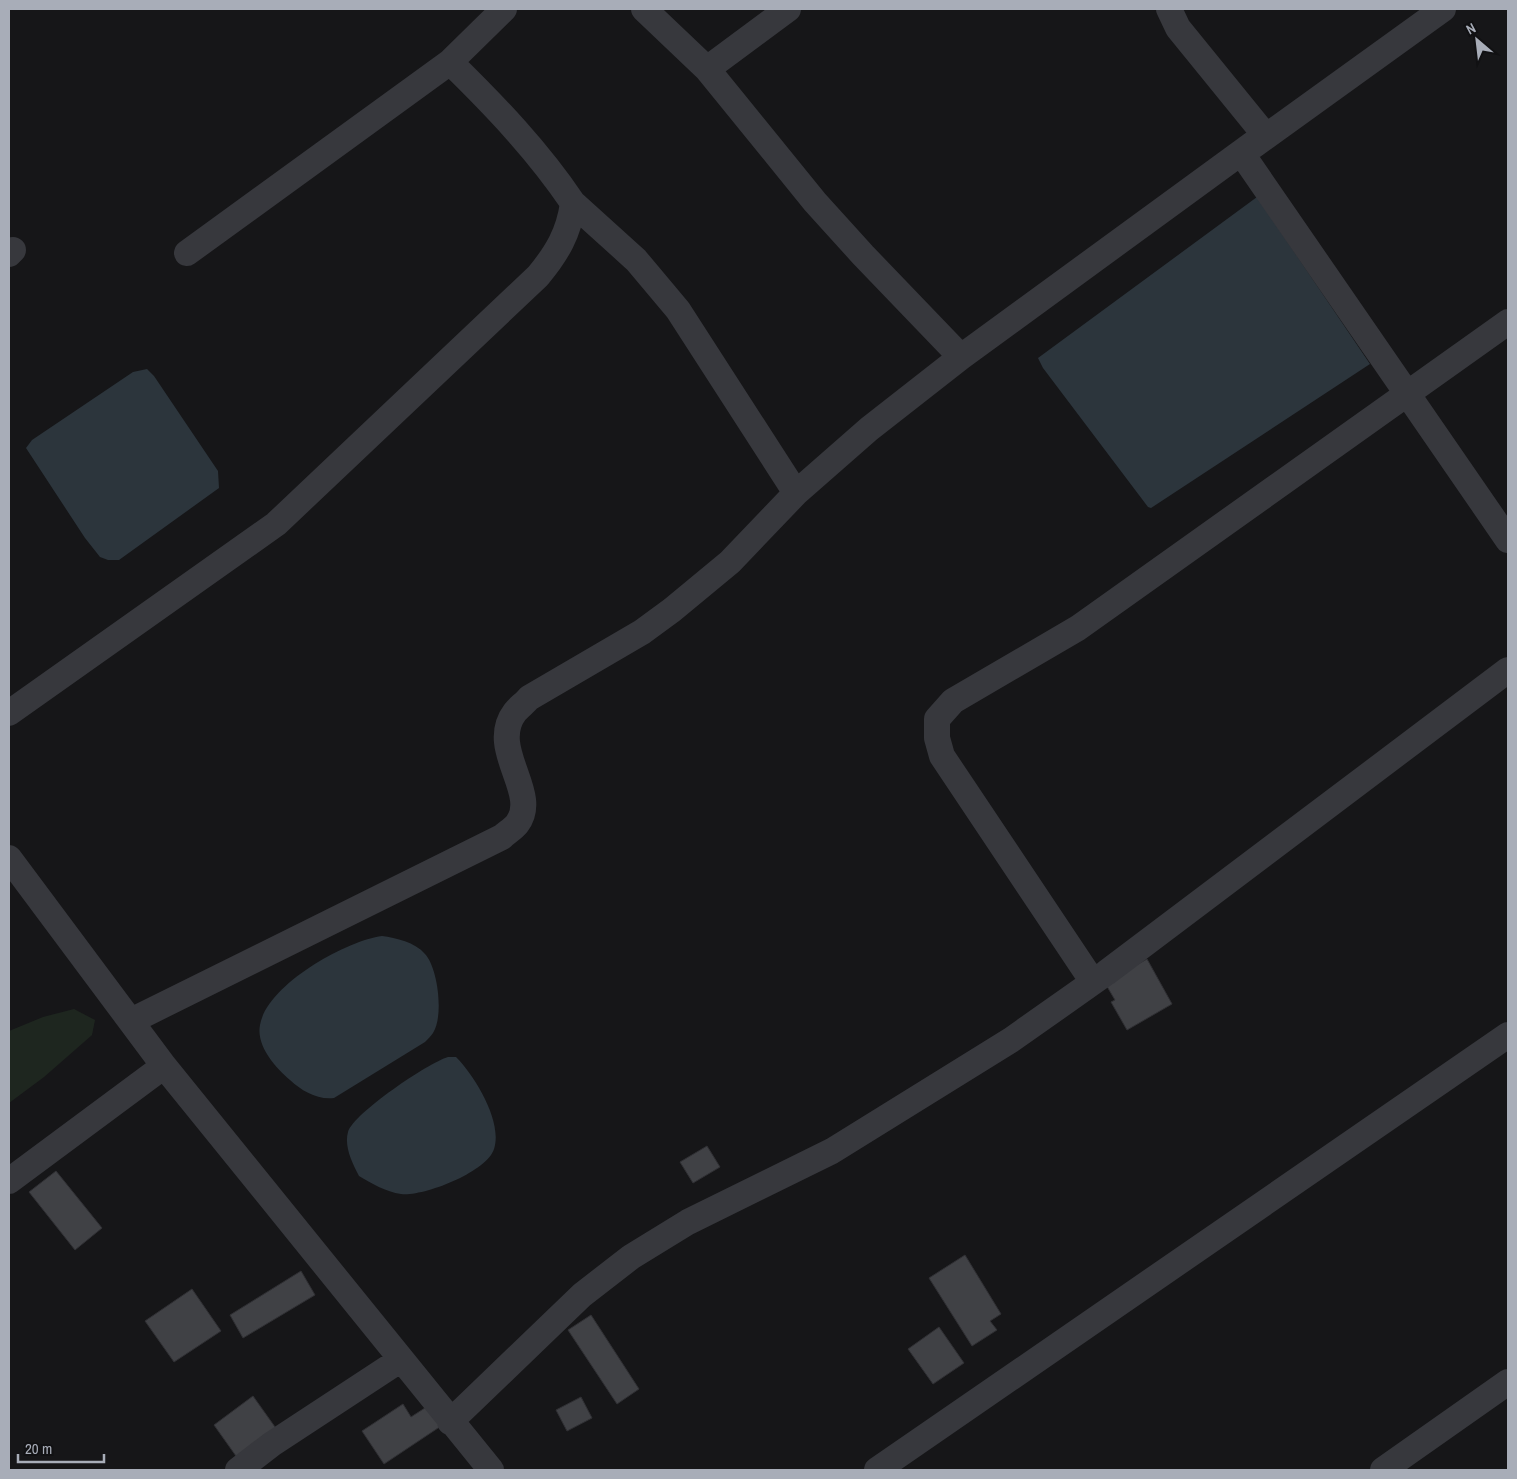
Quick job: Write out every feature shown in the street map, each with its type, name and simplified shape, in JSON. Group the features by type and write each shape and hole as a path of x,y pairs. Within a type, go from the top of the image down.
{"street":[{"path":"187,253 450,62 504,9"},
{"path":"644,9 707,69 815,202 863,256 961,357"},
{"path":"707,69 788,9"},
{"path":"1169,9 1178,28 1265,135"},
{"path":"1242,154 1443,9"},
{"path":"450,62 505,116 554,174 573,203 636,260 678,310 796,493"},
{"path":"1242,154 1265,135"},
{"path":"131,1022 502,836 517,824 522,810 521,790 507,751 507,730 514,713 529,698 642,632 672,610 730,562 796,493 869,429 961,357 1265,135"},
{"path":"1242,154 1508,540"},
{"path":"9,713 276,524 538,276 564,239 570,224 573,203"},
{"path":"1094,982 942,756 937,738 937,718 953,701 1078,628 1508,322"},
{"path":"450,1422 582,1295 631,1257 688,1222 832,1151 1011,1040 1094,982 1508,670"},
{"path":"9,858 164,1066 450,1422 491,1470"},
{"path":"877,1470 1508,1035"},
{"path":"9,1181 164,1066"},
{"path":"238,1470 272,1444 400,1360"},
{"path":"1383,1470 1508,1382"}],"shaded area":[{"path":"1257,197 1370,364 1151,508 1148,507 1043,368 1038,358"},
{"path":"147,369 154,376 218,471 219,488 119,560 108,560 100,557 85,538 26,448 32,440 133,372"},
{"path":"382,936 399,939 416,946 430,961 436,981 439,1004 433,1033 425,1042 334,1098 322,1098 310,1094 284,1075 268,1056 261,1041 260,1033 260,1025 266,1010 277,995 310,967 348,946"},
{"path":"74,1009 95,1020 92,1035 44,1077 9,1103 9,1031 43,1017"},
{"path":"448,1057 456,1057 479,1087 486,1100 495,1126 496,1138 494,1149 489,1158 480,1166 453,1181 411,1194 390,1191 359,1176 351,1160 347,1143 348,1132 353,1124 363,1113 409,1078"}],"building":[{"path":"1147,959 1172,1004 1127,1030 1111,1002 1115,1000 1105,983"},
{"path":"707,1146 720,1167 693,1183 680,1162"},
{"path":"56,1171 102,1228 75,1250 29,1192"},
{"path":"965,1255 1001,1314 990,1321 997,1330 972,1346 929,1278"},
{"path":"301,1271 315,1295 243,1338 230,1315"},
{"path":"192,1289 221,1331 174,1362 145,1321"},
{"path":"591,1315 639,1389 617,1404 568,1330"},
{"path":"939,1327 964,1363 933,1384 908,1349"},
{"path":"253,1396 280,1434 241,1463 214,1425"},
{"path":"581,1397 592,1418 567,1431 556,1410"},
{"path":"403,1404 411,1417 428,1406 441,1426 384,1464 362,1431"}]}
